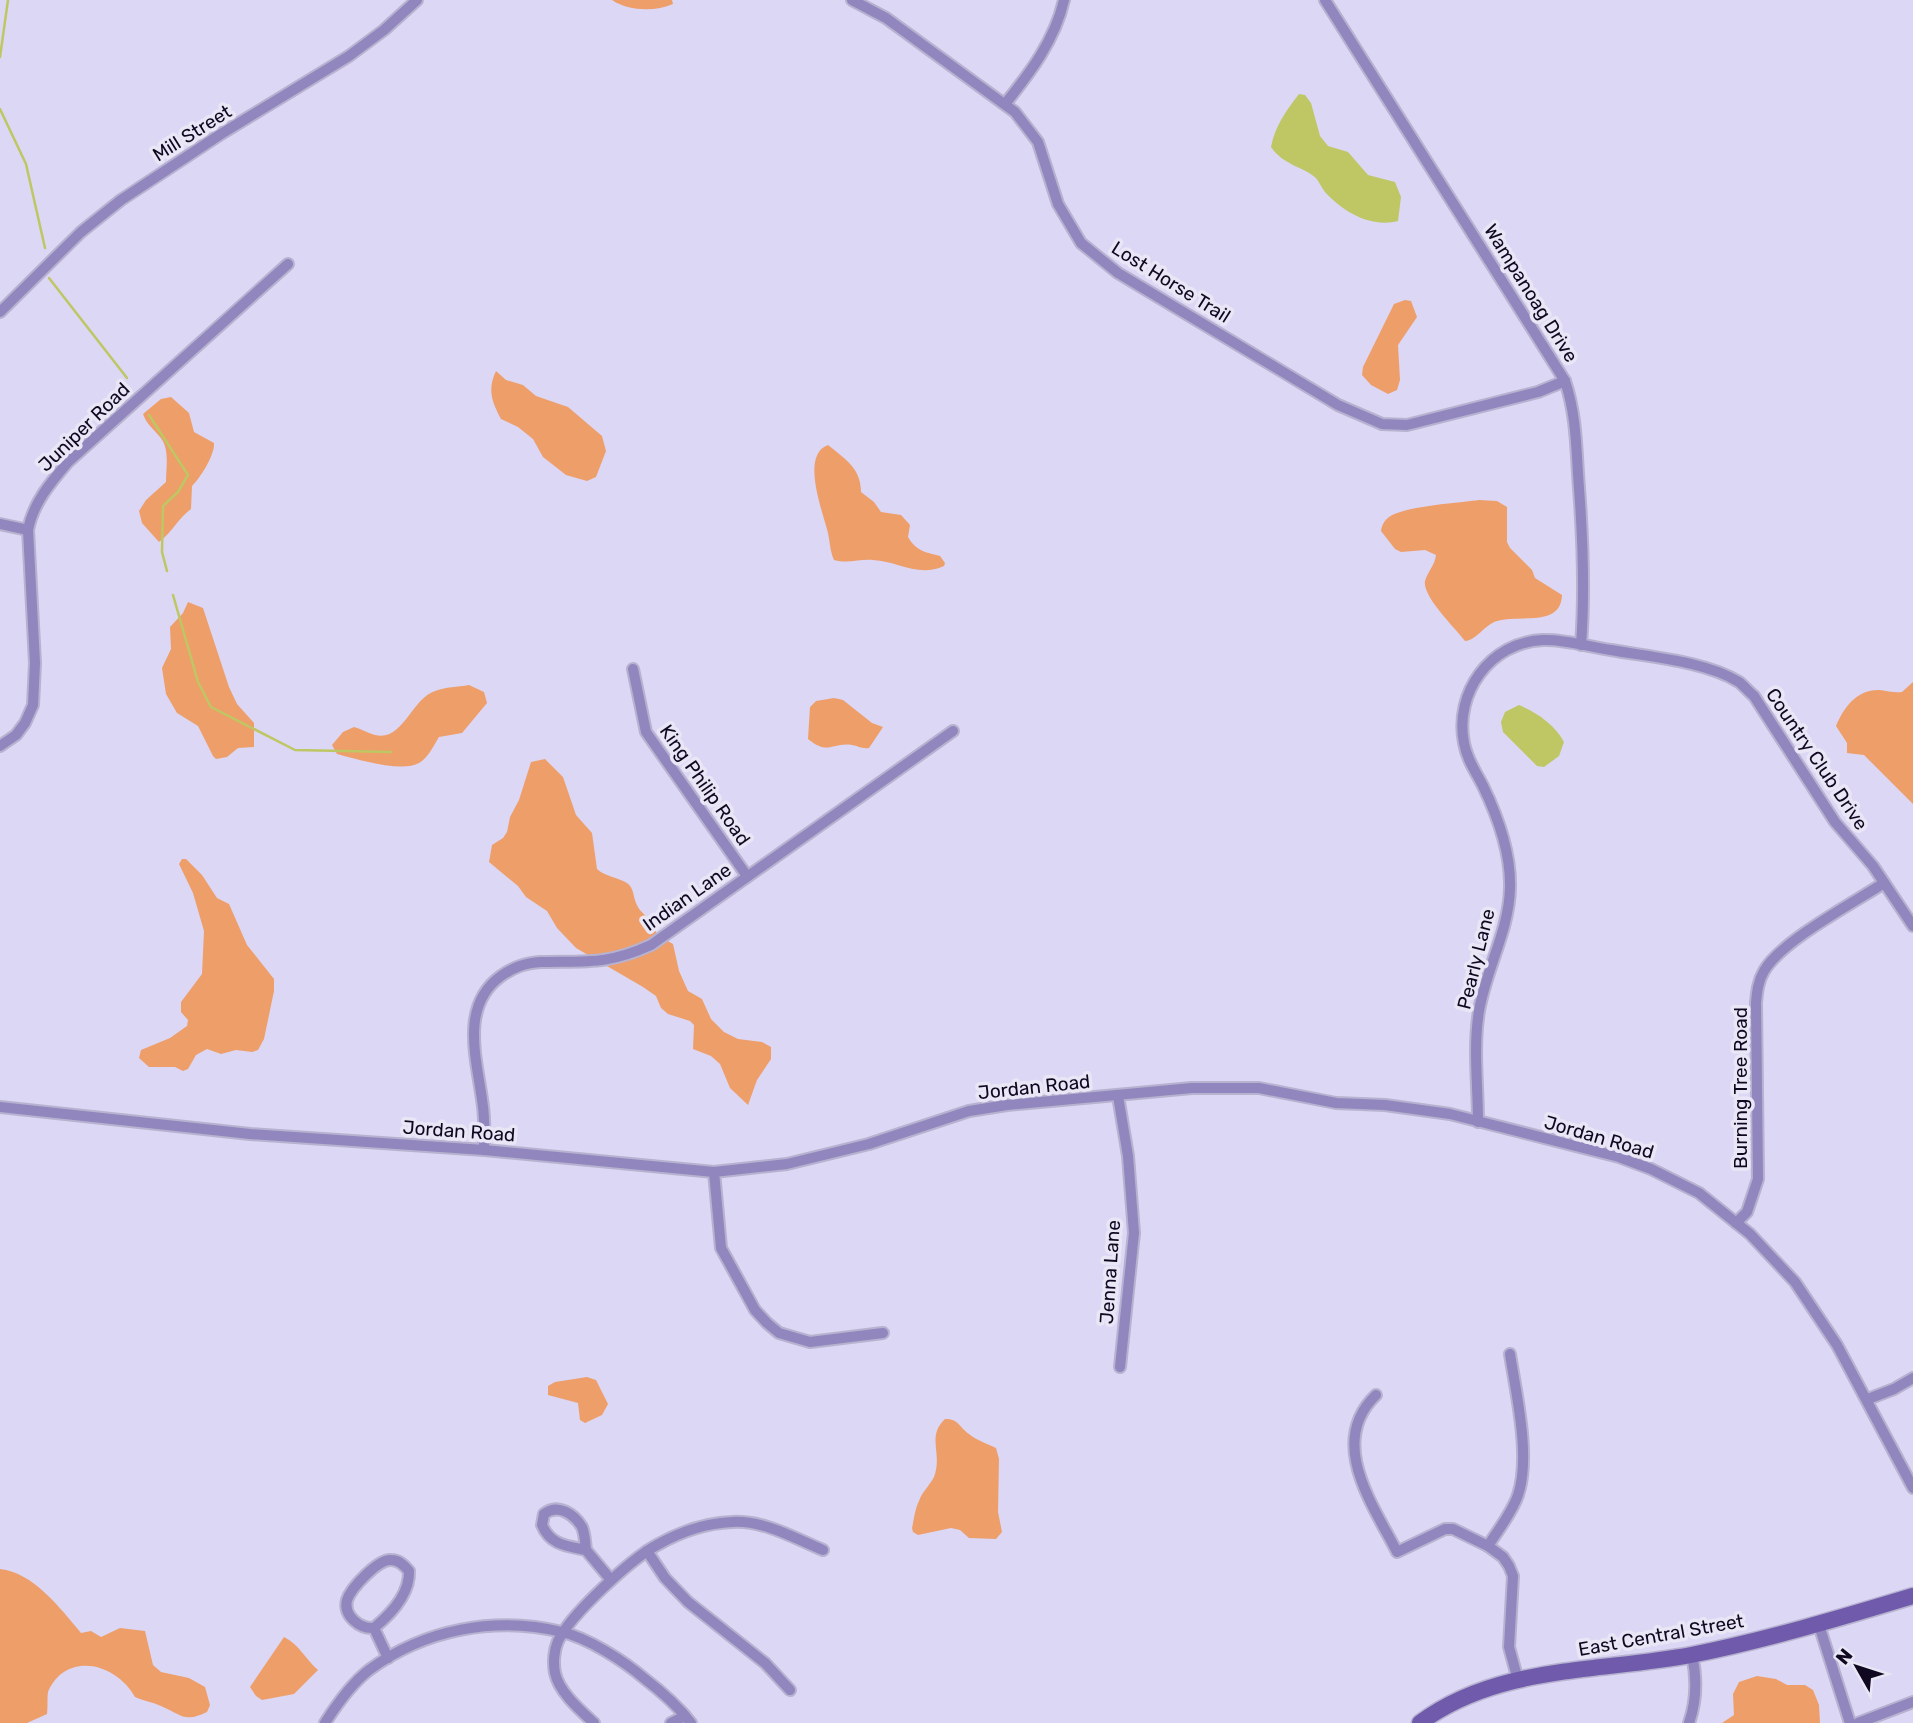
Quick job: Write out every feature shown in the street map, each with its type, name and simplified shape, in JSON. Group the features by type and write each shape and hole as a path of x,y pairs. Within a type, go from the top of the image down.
{"main road":[{"name":"East Central Street","path":"1420,1723 1476,1692 1518,1680 1692,1655 1746,1643 1913,1596"}],"street":[{"name":"Mill Street","path":"0,312 81,232 121,200 349,55 384,30 417,0"},
{"name":"Lost Horse Trail","path":"852,0 886,18 1015,112 1038,142 1058,204 1081,243 1118,273 1338,405 1382,424 1407,425 1527,395 1565,381"},
{"path":"1005,104 1036,63 1052,36 1063,0"},
{"name":"Wampanoag Drive","path":"1325,0 1565,381 1574,414 1579,459 1585,580 1581,645"},
{"name":"Juniper Road","path":"0,746 16,735 26,723 33,705 35,663 28,530 34,510 47,486 68,462 288,264"},
{"path":"0,524 28,530"},
{"name":"Pearly Lane","path":"1478,1122 1479,1011 1505,924 1510,878 1503,834 1482,784 1470,764 1464,744 1461,722 1463,710 1475,680 1500,653 1524,643 1543,640 1696,667 1739,682"},
{"name":"King Philip Road","path":"633,669 646,732 747,876"},
{"name":"Country Club Drive","path":"1739,682 1754,696 1835,822 1884,883 1913,926"},
{"name":"Indian Lane","path":"484,1150 484,1109 474,1041 475,1017 477,1007 495,980 514,966 538,962 592,963 632,954 651,945 953,731"},
{"name":"Burning Tree Road","path":"1736,1223 1747,1212 1758,1179 1756,1003 1764,970 1789,944 1884,883"},
{"name":"Jordan Road","path":"0,1107 303,1138 484,1150 714,1172 787,1164 869,1143 969,1111 1192,1088 1259,1088 1336,1103 1385,1105 1450,1114 1607,1154 1651,1169 1699,1193 1750,1234 1795,1282 1826,1326 1868,1399 1913,1488"},
{"name":"Jenna Lane","path":"1118,1096 1128,1156 1133,1233 1120,1367"},
{"path":"714,1172 721,1248 755,1310 767,1323 779,1333 810,1342 883,1333"},
{"path":"1488,1546 1512,1507 1518,1494 1521,1476 1522,1432 1510,1354"},
{"path":"1868,1399 1913,1378"},
{"path":"1376,1395 1365,1406 1357,1421 1353,1440 1365,1489 1397,1552 1445,1529 1453,1529 1488,1546 1503,1558 1513,1576 1509,1647 1518,1680"},
{"path":"586,1550 562,1546 553,1540 542,1525 544,1514 551,1509 558,1509 573,1516 583,1529 586,1550 611,1580"},
{"path":"594,1723 562,1687 555,1673 555,1652 564,1632 611,1580 647,1551 697,1527 741,1521 768,1527 823,1550"},
{"path":"647,1551 665,1578 688,1602 765,1663 790,1689"},
{"path":"389,1559 398,1561 409,1571 405,1593 387,1618 374,1629 366,1629 355,1622 348,1610 347,1601 358,1583 380,1562 389,1559"},
{"path":"1818,1622 1850,1723"},
{"path":"325,1723 343,1696 368,1672 388,1658 438,1635 489,1625 513,1625 564,1632 632,1668 668,1697 688,1719 671,1723"},
{"path":"374,1629 388,1658"},
{"path":"1689,1723 1696,1687 1692,1655"},
{"path":"1858,1723 1913,1702"}],"shaded area":[{"path":"612,0 672,0 673,4 642,9 618,4"},
{"path":"1299,94 1305,95 1311,103 1320,136 1328,146 1348,152 1368,175 1395,182 1401,197 1398,221 1378,222 1349,212 1325,192 1316,178 1281,158 1271,147 1278,125"},
{"path":"1411,301 1417,317 1398,345 1400,380 1397,390 1388,394 1371,385 1362,375 1363,367 1394,304"},
{"path":"496,371 506,380 523,385 536,396 568,407 602,436 606,451 596,477 587,481 566,475 543,457 533,439 518,427 501,419 492,396"},
{"path":"171,397 189,413 194,432 214,443 214,448 207,465 192,486 191,509 159,542 142,523 139,511 146,500 166,482 166,452 163,442 143,414 161,399"},
{"path":"828,445 855,470 861,492 874,502 881,512 901,515 910,525 908,537 911,542 921,550 940,556 944,566 917,570 882,561 834,560 814,472 815,460 820,451"},
{"path":"1479,500 1497,501 1507,507 1507,542 1510,548 1532,570 1535,578 1562,595 1560,605 1547,616 1497,621 1465,641 1434,603 1425,587 1436,555 1425,550 1401,552 1395,549 1381,531 1386,520 1397,513"},
{"path":"188,602 203,608 229,687 237,704 254,723 254,747 238,748 227,757 216,759 213,756 198,726 177,713 166,694 162,668 171,649 170,627 183,613"},
{"path":"1913,682 1913,804 1864,755 1847,753 1847,743 1836,726 1847,706 1858,696 1872,690 1902,692"},
{"path":"469,685 484,692 487,703 462,733 439,737 428,755 419,763 402,767 367,762 337,754 332,745 343,732 354,727 375,735 393,732 427,695 443,689"},
{"path":"834,698 843,700 872,723 883,727 869,748 845,745 826,748 808,739 810,707 816,701"},
{"path":"1519,705 1544,720 1564,742 1559,756 1544,767 1537,766 1503,732 1501,722 1505,712"},
{"path":"545,759 563,777 576,815 592,833 597,869 629,885 638,907 657,935 673,944 679,971 688,991 702,999 711,1019 724,1032 738,1039 762,1042 771,1047 771,1059 757,1080 748,1105 730,1088 720,1064 711,1056 693,1049 694,1025 690,1021 668,1014 661,1008 656,996 576,948 557,928 547,911 526,897 518,886 489,862 492,845 507,832 531,762"},
{"path":"182,859 186,859 202,875 217,898 229,904 247,945 274,979 264,1039 258,1050 236,1050 221,1054 207,1049 196,1055 188,1069 183,1071 175,1067 149,1067 139,1058 141,1050 170,1038 187,1026 188,1020 181,1012 181,1002 202,974 204,931 193,893 179,864"},
{"path":"587,1377 596,1380 608,1404 602,1415 585,1423 580,1420 578,1403 548,1395 548,1386 555,1382"},
{"path":"945,1419 956,1422 972,1436 996,1448 999,1459 998,1512 1002,1532 996,1539 969,1538 960,1530 951,1528 918,1535 913,1532 918,1504 934,1477 937,1432"},
{"path":"0,1569 24,1577 35,1584 81,1633 91,1631 101,1637 120,1628 145,1631 153,1665 161,1672 189,1678 205,1687 210,1705 207,1712 193,1717 183,1716 135,1697 121,1680 102,1669 82,1666 61,1674 53,1682 48,1692 47,1714 27,1723 0,1723"},
{"path":"284,1637 318,1670 294,1694 262,1700 250,1687"},
{"path":"1757,1676 1776,1679 1787,1685 1805,1685 1813,1690 1819,1705 1820,1723 1722,1723 1734,1715 1733,1694 1739,1682"}],"waterway":[{"path":"0,57 8,0"},
{"path":"0,109 26,164 45,248"},
{"path":"49,278 127,378"},
{"path":"149,415 188,475 178,492 163,506 162,552 167,571"},
{"path":"173,595 198,682 211,707 295,750 391,752"}]}
